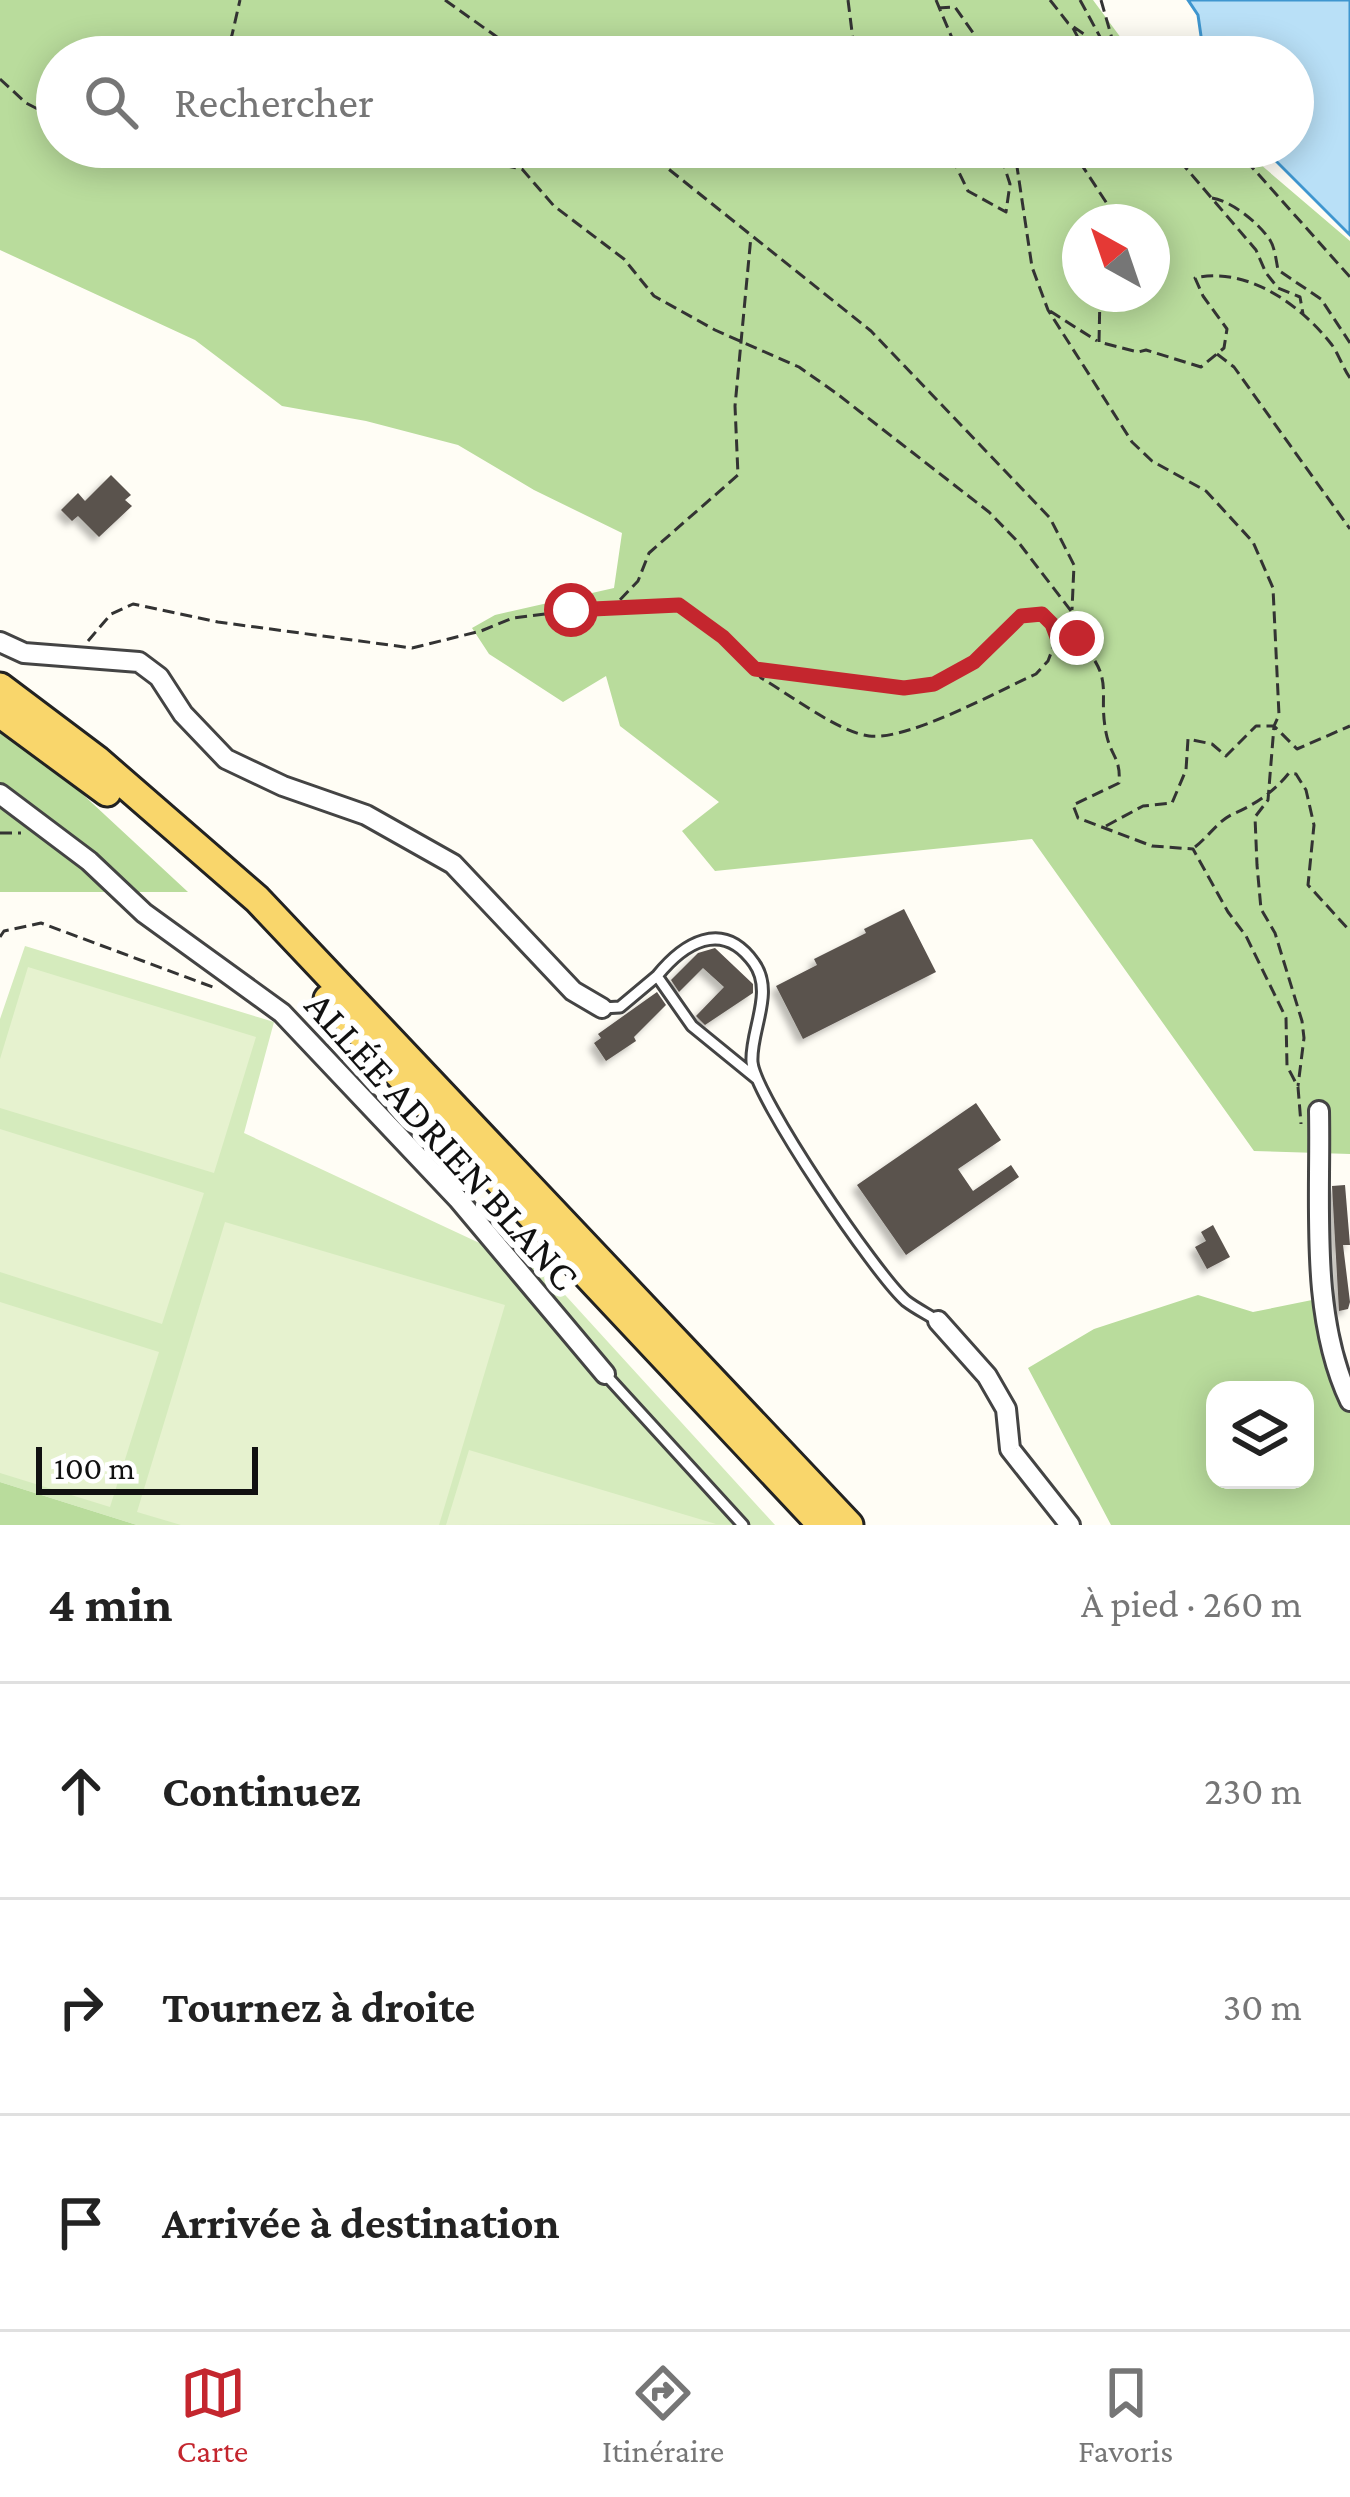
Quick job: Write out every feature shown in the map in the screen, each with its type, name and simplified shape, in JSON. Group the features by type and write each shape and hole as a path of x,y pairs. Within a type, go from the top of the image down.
{"main road":[{"path":"0,687 97,760 256,899 849,1525"},
{"path":"0,712 169,842 245,913 822,1525"}],"street":[{"path":"0,642 24,653 139,662 159,677 183,714 226,758 283,786 366,815 453,864 574,991 602,1008"},
{"name":"ALLÉE ADRIEN BLANC","path":"0,794 89,861 144,913 281,1012 458,1198 605,1374"},
{"path":"1319,1111 1322,1284 1333,1365 1350,1401"},
{"path":"938,1321 987,1376 1006,1409 1010,1449 1070,1525"}],"lane":[{"path":"602,1008 620,1007 694,940 710,938 732,944 754,963 761,981 752,1060 760,1091 851,1230 905,1300 938,1321"},
{"path":"657,976 692,1026 757,1079"},
{"name":"ALLÉE ADRIEN BLANC","path":"605,1374 743,1525"}],"path":[{"path":"232,36 240,0"},
{"path":"445,0 496,36"},
{"path":"848,0 852,36"},
{"path":"936,0 951,36"},
{"path":"1050,0 1077,36"},
{"path":"1080,0 1101,36"},
{"path":"1101,0 1109,36"},
{"path":"938,8 955,7 974,36"},
{"path":"1072,26 1086,36"},
{"path":"0,79 36,108"},
{"path":"517,168 554,206 624,259 654,296 799,367 989,512 1072,611 1081,624 1077,638"},
{"path":"667,168 871,331 1049,518 1074,565 1072,611"},
{"path":"957,168 968,191 1006,212 1010,184 1005,168"},
{"path":"1017,168 1032,267 1048,310 1132,442 1152,461 1206,491 1253,542 1273,589 1279,715 1269,794"},
{"path":"1084,168 1107,204"},
{"path":"1185,168 1256,250 1278,288 1300,297 1303,316"},
{"path":"1253,168 1350,277"},
{"path":"1210,198 1219,197 1245,215 1272,242 1278,270 1322,298 1350,343"},
{"path":"615,605 638,581 649,553 738,475 735,406 751,236"},
{"path":"1048,310 1099,342 1201,367 1224,348 1227,329 1195,278 1212,274 1253,283 1296,306 1332,346 1350,378"},
{"path":"1099,342 1100,312"},
{"path":"1216,354 1234,367 1350,529"},
{"path":"77,657 111,614 133,604 218,622 412,648 513,618 615,605 659,609 679,605 723,637 761,678 868,736 894,734 1036,674 1048,661 1057,637 1042,614 1021,616 974,662 934,684 904,688 755,669"},
{"path":"1057,637 1077,638 1097,659 1105,688 1108,741 1119,757 1119,783 1073,806 1078,818 1152,846 1192,849 1235,812 1245,812 1269,794"},
{"path":"1105,826 1143,806 1172,803 1186,770 1188,739 1213,744 1226,756 1256,726 1274,726 1297,749 1350,726"},
{"path":"1319,1150 1300,1123 1302,1021 1275,933 1261,909 1255,817 1289,773 1296,774 1311,805 1314,825 1308,885 1350,931"},
{"path":"1192,849 1246,936 1286,1018 1287,1066 1298,1087"},
{"path":"0,937 4,931 41,923 216,988"}],"green space":[{"path":"0,0 1093,0 1120,36 36,36 36,168 1265,168 1350,241 1350,1154 1254,1151 1032,839 715,871 682,831 719,802 620,726 606,676 563,702 489,654 472,628 495,615 614,588 622,533 534,490 458,445 282,406 195,340 0,250"},
{"path":"0,730 50,764 188,892 0,892"},
{"path":"25,946 274,1022 244,1133 546,1274 775,1525 137,1525 0,1482 0,1019"},
{"path":"28,967 256,1037 214,1173 0,1108 0,1059"},
{"path":"0,1129 204,1193 162,1324 0,1272"},
{"path":"225,1222 505,1305 439,1525 181,1525 137,1512"},
{"path":"1198,1295 1253,1312 1317,1299 1326,1370 1350,1412 1350,1525 1111,1525 1028,1368 1094,1329"},
{"path":"0,1302 159,1352 110,1507 0,1473"},
{"path":"469,1450 716,1524 446,1525"},
{"path":"0,1482 137,1525 0,1525"}],"water":[{"path":"1188,0 1350,0 1350,235 1283,168 1314,168 1314,36 1201,36 1198,15"}],"building":[{"path":"111,475 131,495 125,500 132,506 99,537 78,516 72,521 61,510 78,493 85,501"},
{"path":"904,909 936,972 803,1039 776,986"},
{"path":"715,948 753,984 753,993 705,1025 696,1016 724,987 703,968 679,992 671,980 698,953"},
{"path":"657,992 666,1005 634,1037 636,1041 606,1061 594,1043 601,1038 598,1034"},
{"path":"976,1103 1001,1140 958,1169 973,1191 1011,1165 1019,1177 906,1255 857,1185"},
{"path":"1345,1185 1350,1245 1343,1245 1350,1302 1348,1309 1339,1311 1332,1186"},
{"path":"1213,1225 1230,1257 1207,1269 1195,1247 1206,1241 1201,1232"}],"route":[{"path":"571,610 679,605 723,637 755,669 904,688 934,684 974,662 1021,616 1042,614 1057,637 1077,638"}]}
